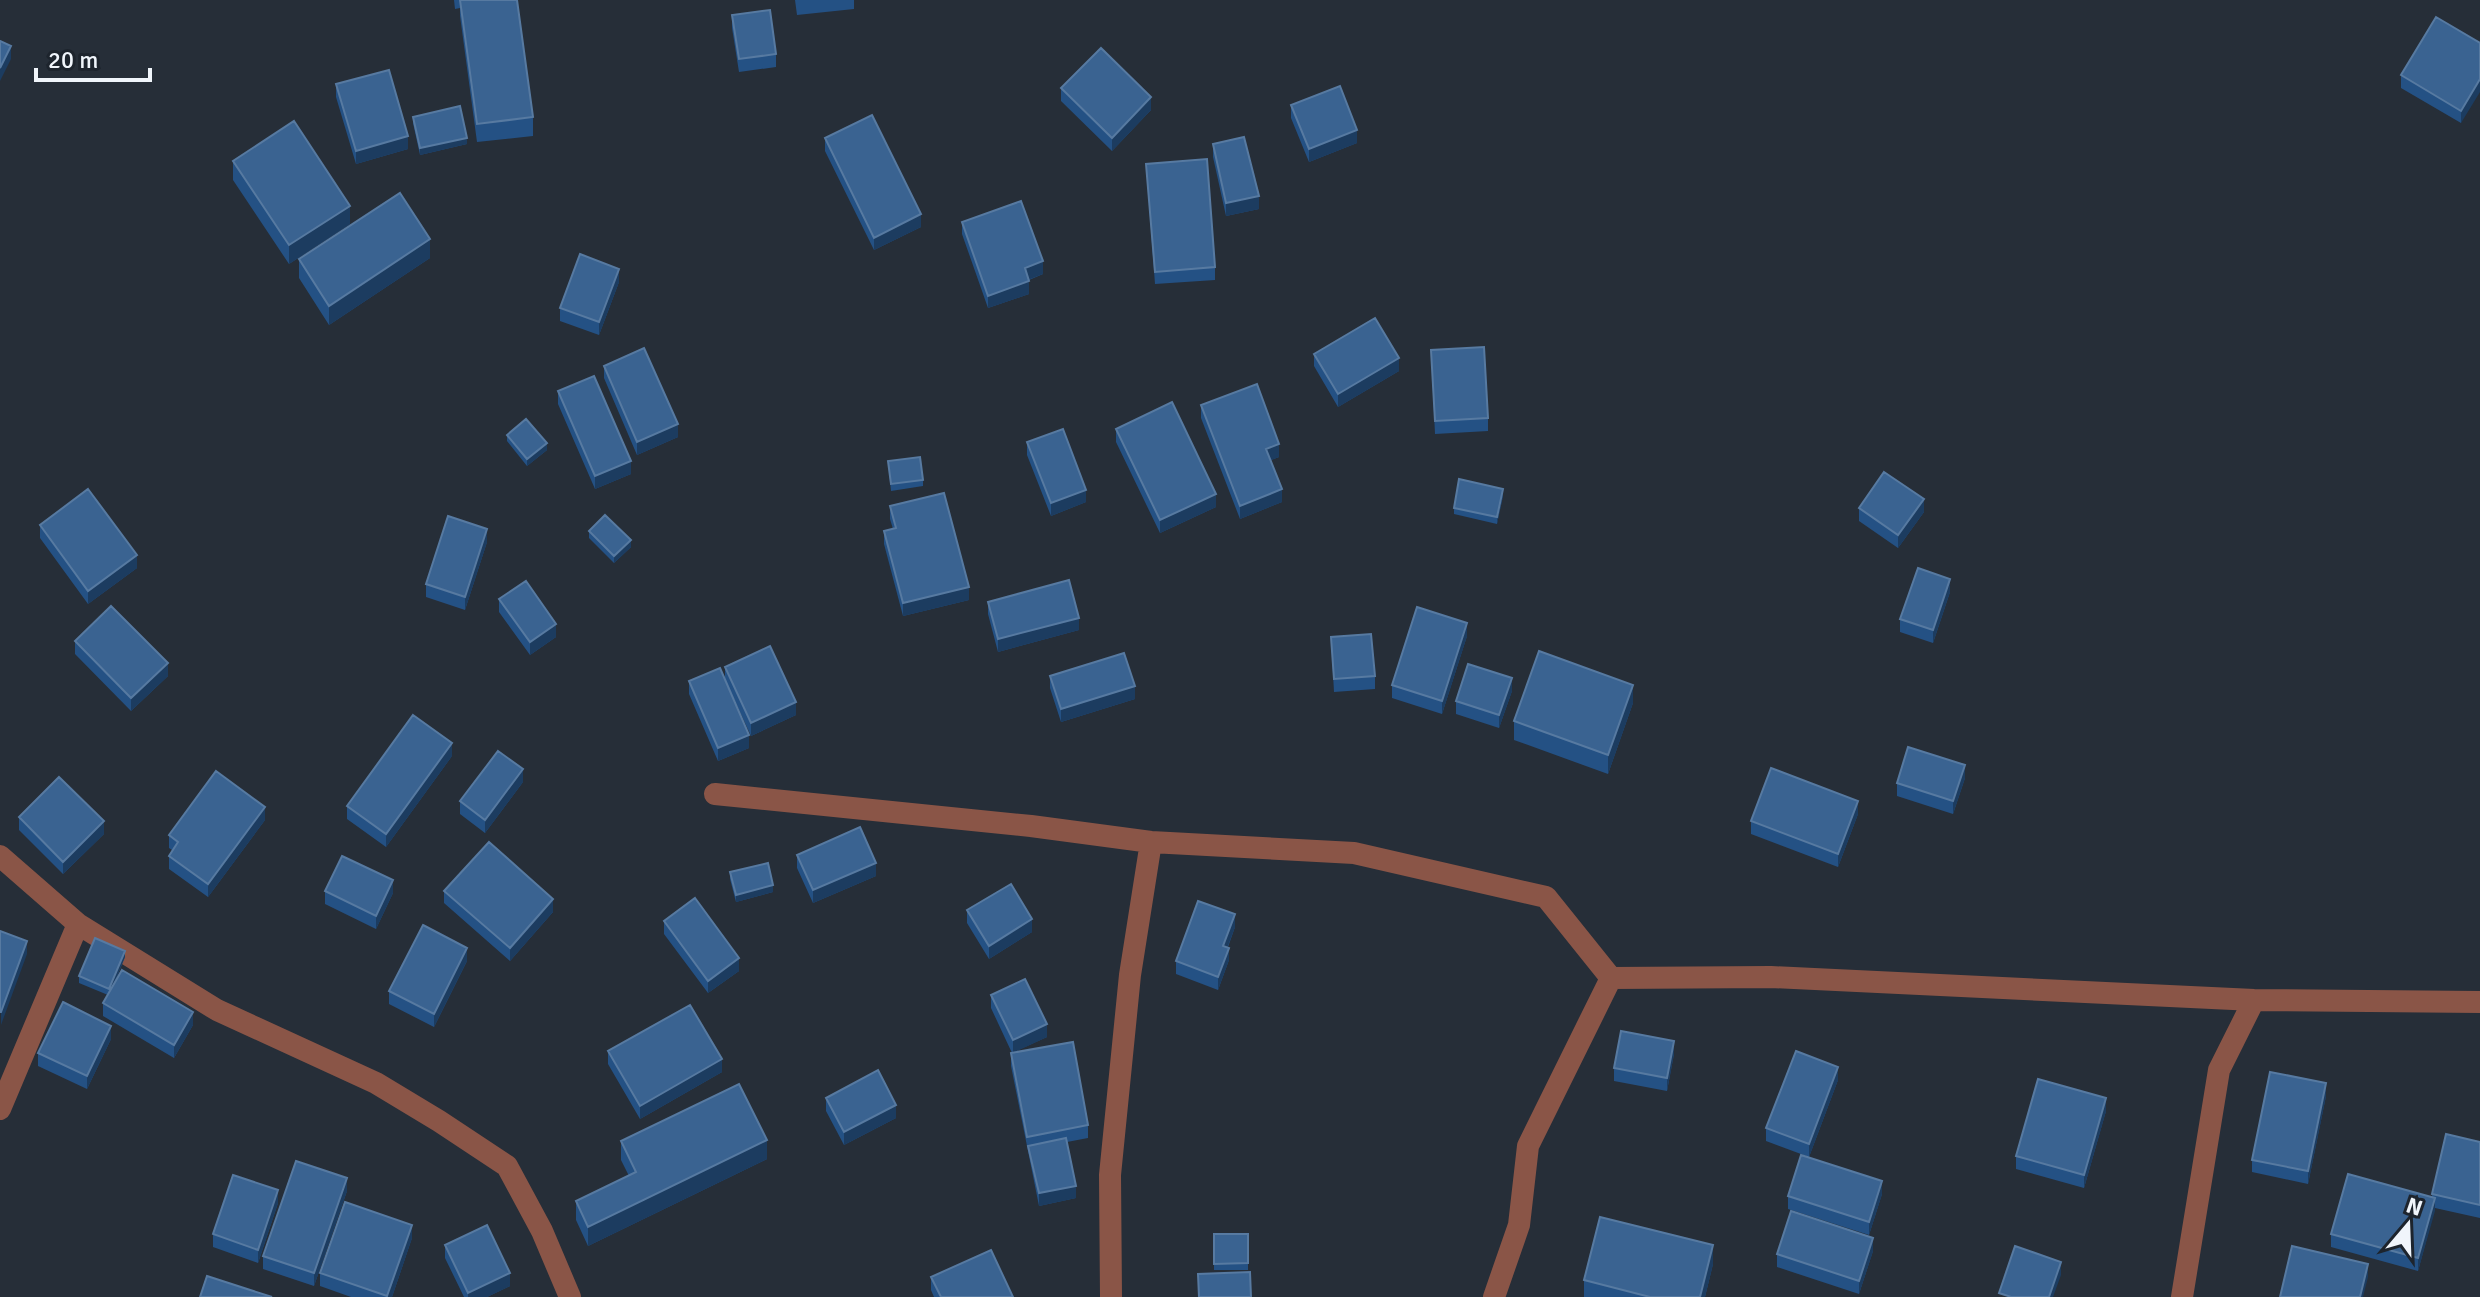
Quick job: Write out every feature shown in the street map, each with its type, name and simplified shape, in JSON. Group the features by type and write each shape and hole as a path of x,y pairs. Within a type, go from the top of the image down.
{"street":[{"path":"715,794 1151,842 1354,853 1546,897 1611,978"},
{"path":"1111,1297 1110,1175 1130,975 1151,842"},
{"path":"0,856 78,924 217,1010 376,1083 507,1166 542,1231 570,1297"},
{"path":"0,1109 78,924"},
{"path":"1611,978 1771,977 2254,1000 2480,1002"},
{"path":"1494,1297 1519,1225 1528,1146 1611,978"},
{"path":"2182,1297 2219,1070 2254,1000"}],"building":[{"path":"460,0 517,0 533,117 477,124"},
{"path":"770,10 776,54 739,59 732,15"},
{"path":"2436,17 2480,43 2480,79 2461,111 2401,75"},
{"path":"0,41 11,46 0,68"},
{"path":"1101,48 1151,97 1112,138 1061,88"},
{"path":"389,70 408,136 356,151 336,84"},
{"path":"1340,86 1357,130 1309,149 1291,105"},
{"path":"460,106 467,138 420,148 413,117"},
{"path":"872,115 921,214 874,238 825,138"},
{"path":"294,121 350,206 289,245 233,161"},
{"path":"1244,137 1259,196 1226,203 1213,144"},
{"path":"1207,159 1215,267 1155,272 1146,164"},
{"path":"400,193 430,239 329,306 299,259"},
{"path":"1021,201 1043,261 1025,268 1029,281 988,296 962,222"},
{"path":"580,254 619,269 599,322 560,308"},
{"path":"1375,318 1399,358 1338,394 1314,354"},
{"path":"1484,347 1488,418 1435,421 1431,350"},
{"path":"644,348 678,424 637,442 604,366"},
{"path":"594,376 631,461 595,476 558,391"},
{"path":"1257,384 1279,444 1266,449 1282,489 1240,506 1201,405"},
{"path":"1172,402 1216,494 1160,520 1116,429"},
{"path":"526,419 547,443 527,459 507,435"},
{"path":"1063,429 1086,490 1051,503 1027,442"},
{"path":"920,457 923,480 891,484 888,461"},
{"path":"1884,472 1924,499 1898,535 1859,508"},
{"path":"1459,479 1503,489 1497,517 1454,508"},
{"path":"88,489 137,555 88,591 40,525"},
{"path":"944,493 969,587 903,603 884,531 896,528 890,506"},
{"path":"605,515 631,540 614,556 589,531"},
{"path":"448,516 487,529 465,597 426,584"},
{"path":"1918,568 1950,579 1933,630 1900,619"},
{"path":"1069,580 1079,618 998,639 988,602"},
{"path":"526,581 556,624 530,642 499,599"},
{"path":"111,606 168,663 131,698 75,641"},
{"path":"1417,607 1467,623 1442,701 1392,685"},
{"path":"1371,634 1375,676 1334,679 1331,637"},
{"path":"770,646 796,702 751,723 725,667"},
{"path":"1539,651 1633,685 1608,755 1514,721"},
{"path":"1124,653 1135,686 1061,709 1050,676"},
{"path":"1468,664 1512,678 1499,715 1456,701"},
{"path":"720,668 749,735 718,748 689,681"},
{"path":"413,715 452,743 386,834 347,806"},
{"path":"1908,747 1965,765 1953,801 1897,783"},
{"path":"498,751 523,769 485,820 460,801"},
{"path":"1771,768 1858,801 1838,854 1751,821"},
{"path":"216,771 265,807 208,884 169,856 178,842 169,835"},
{"path":"59,777 104,821 63,862 19,817"},
{"path":"860,827 876,863 813,890 797,855"},
{"path":"489,842 553,899 510,948 444,891"},
{"path":"342,856 393,880 376,916 325,891"},
{"path":"768,863 773,885 736,895 730,872"},
{"path":"1011,884 1032,919 989,946 967,910"},
{"path":"695,898 739,958 708,981 664,921"},
{"path":"1198,901 1235,914 1223,946 1229,948 1218,977 1176,961"},
{"path":"423,925 467,948 434,1014 389,991"},
{"path":"0,931 27,941 1,1012 0,1012"},
{"path":"95,938 125,951 109,989 79,976"},
{"path":"122,970 193,1012 174,1045 103,1003"},
{"path":"1025,979 1047,1024 1013,1040 991,995"},
{"path":"63,1002 111,1026 87,1076 38,1053"},
{"path":"690,1005 722,1059 640,1106 608,1051"},
{"path":"1621,1031 1674,1041 1667,1078 1614,1068"},
{"path":"1073,1042 1088,1125 1027,1137 1011,1053"},
{"path":"1796,1051 1838,1067 1809,1144 1766,1128"},
{"path":"878,1070 896,1105 844,1132 826,1098"},
{"path":"2270,1072 2326,1083 2308,1171 2252,1160"},
{"path":"2038,1079 2106,1098 2084,1175 2016,1156"},
{"path":"739,1084 767,1140 588,1227 576,1201 636,1172 621,1141"},
{"path":"2446,1134 2480,1142 2480,1205 2432,1194"},
{"path":"1066,1138 1076,1186 1039,1193 1028,1146"},
{"path":"1801,1155 1882,1181 1869,1222 1788,1196"},
{"path":"296,1161 347,1178 314,1273 263,1256"},
{"path":"2348,1174 2435,1198 2418,1258 2331,1234"},
{"path":"233,1175 278,1190 258,1250 213,1234"},
{"path":"345,1202 412,1225 387,1296 320,1273"},
{"path":"1791,1211 1873,1238 1859,1281 1777,1254"},
{"path":"1600,1217 1713,1245 1700,1297 1650,1297 1584,1280"},
{"path":"487,1225 510,1273 468,1293 445,1245"},
{"path":"1214,1234 1248,1234 1248,1263 1214,1264"},
{"path":"2015,1246 2061,1262 2049,1297 2011,1297 1999,1293"},
{"path":"2292,1246 2368,1264 2360,1297 2280,1297"},
{"path":"991,1250 1013,1297 941,1297 931,1277"},
{"path":"1250,1272 1251,1297 1199,1297 1198,1274"},
{"path":"207,1276 272,1297 200,1297"}]}
